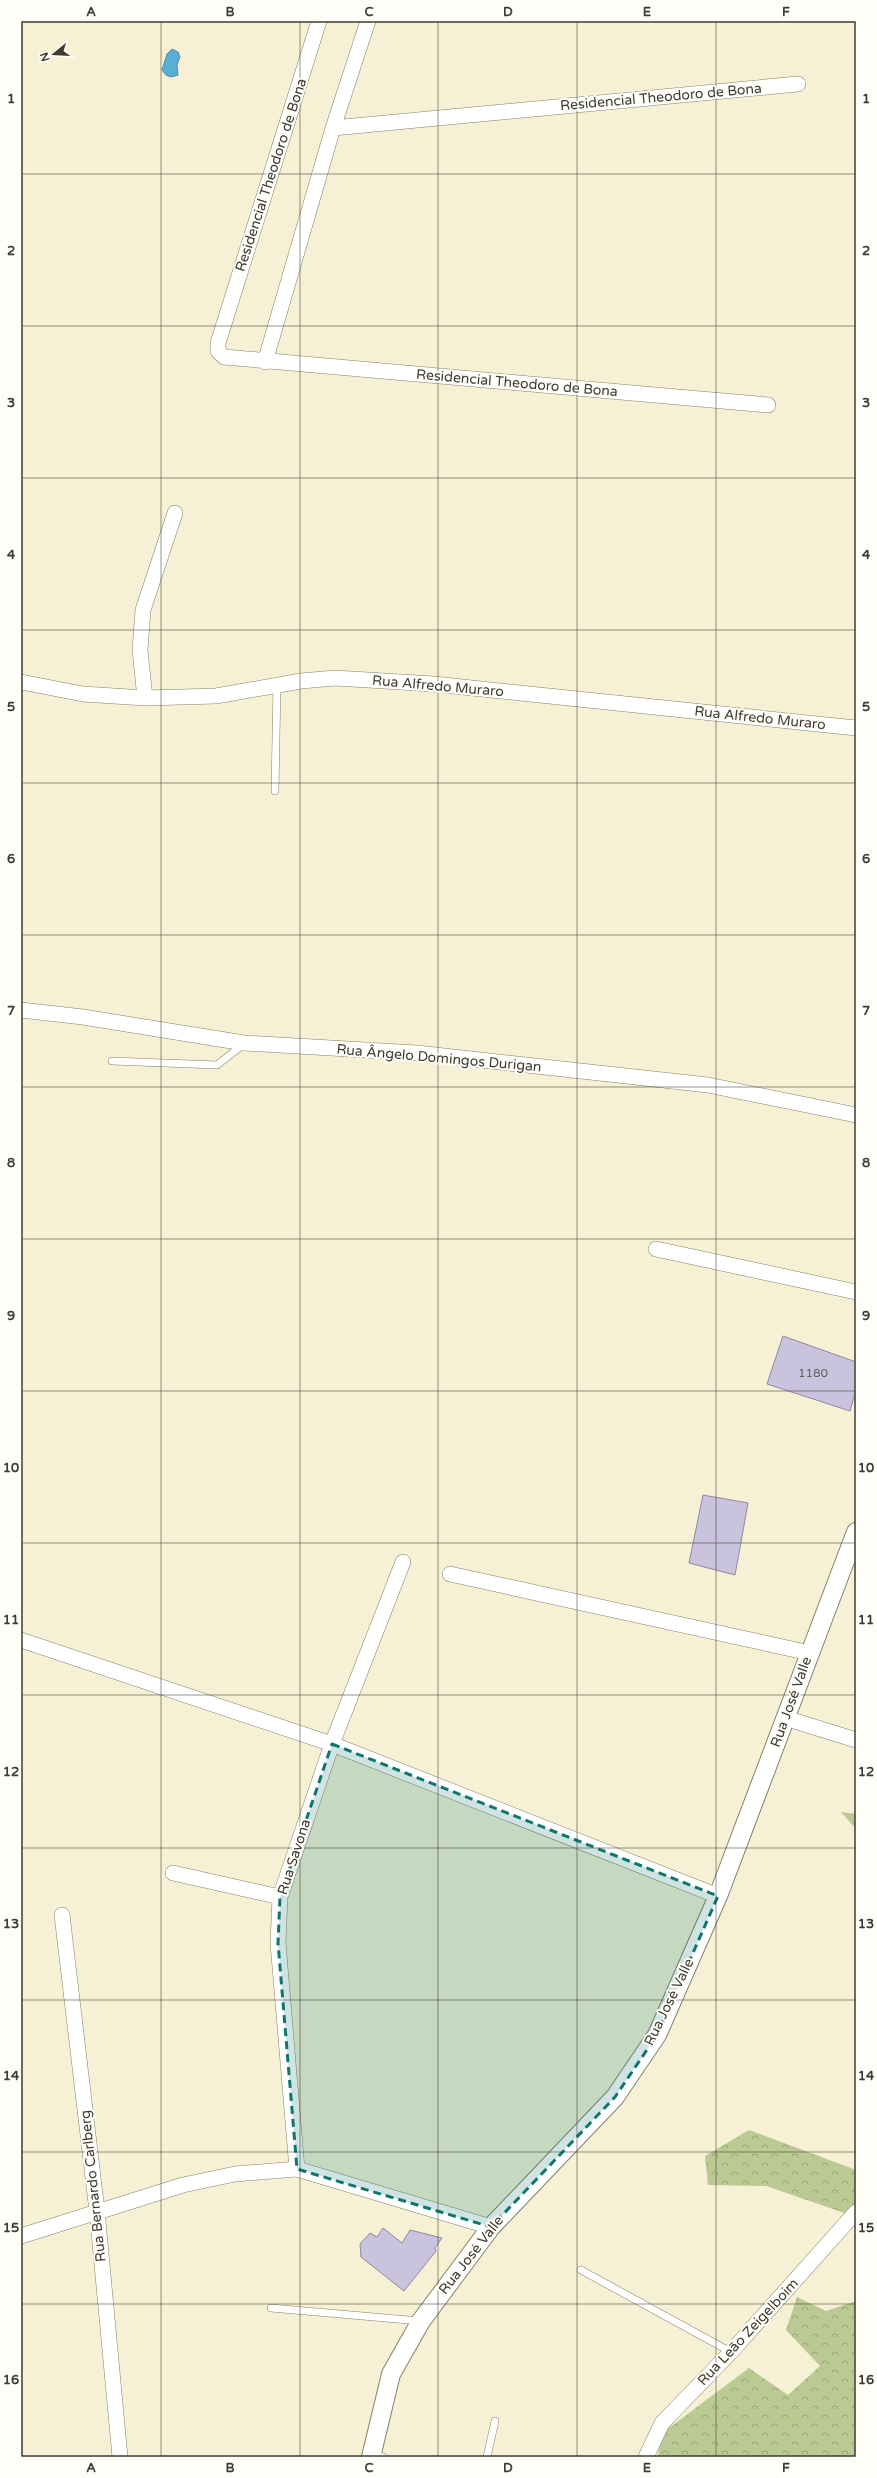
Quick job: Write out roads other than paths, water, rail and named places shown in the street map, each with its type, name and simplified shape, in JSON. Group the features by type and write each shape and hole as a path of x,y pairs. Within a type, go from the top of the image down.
{"street":[{"name":"Residencial Theodoro de Bona","path":"319,21 218,343 218,351 224,357 265,362 768,405"},
{"path":"265,362 333,128 368,21"},
{"name":"Residencial Theodoro de Bona","path":"333,128 798,84"},
{"path":"145,698 140,650 143,610 175,513"},
{"name":"Rua Alfredo Muraro","path":"21,682 82,694 145,698 216,696 335,678 434,684 856,728"},
{"name":"Rua Ângelo Domingos Durigan","path":"21,1010 83,1017 244,1044 417,1053 657,1079 751,1092 856,1115"},
{"path":"656,1249 856,1292"},
{"name":"Rua José Valle","path":"375,2456 391,2374 421,2321 491,2227 615,2097 657,2035 718,1896 856,1532"},
{"name":"Rua Savona","path":"297,2169 278,1943 280,1897 332,1744 403,1562"},
{"path":"450,1574 810,1653"},
{"path":"21,1640 332,1744 718,1896"},
{"path":"786,1718 856,1740"},
{"path":"173,1873 280,1897"},
{"name":"Rua Bernardo Carlberg","path":"62,1915 97,2211 120,2457"},
{"path":"21,2236 182,2185 235,2174 297,2169 491,2227"},
{"name":"Rua Leão Zeigelboim","path":"646,2457 662,2423 731,2352 856,2212"}],"lane":[{"path":"275,791 277,686"},
{"path":"112,1061 218,1065 244,1044"},
{"path":"581,2270 731,2352"},
{"path":"271,2308 421,2321"},
{"path":"487,2457 495,2421"}],"water":[{"path":"172,49 178,52 180,57 177,65 178,75 171,77 166,75 162,70 167,54"}]}
